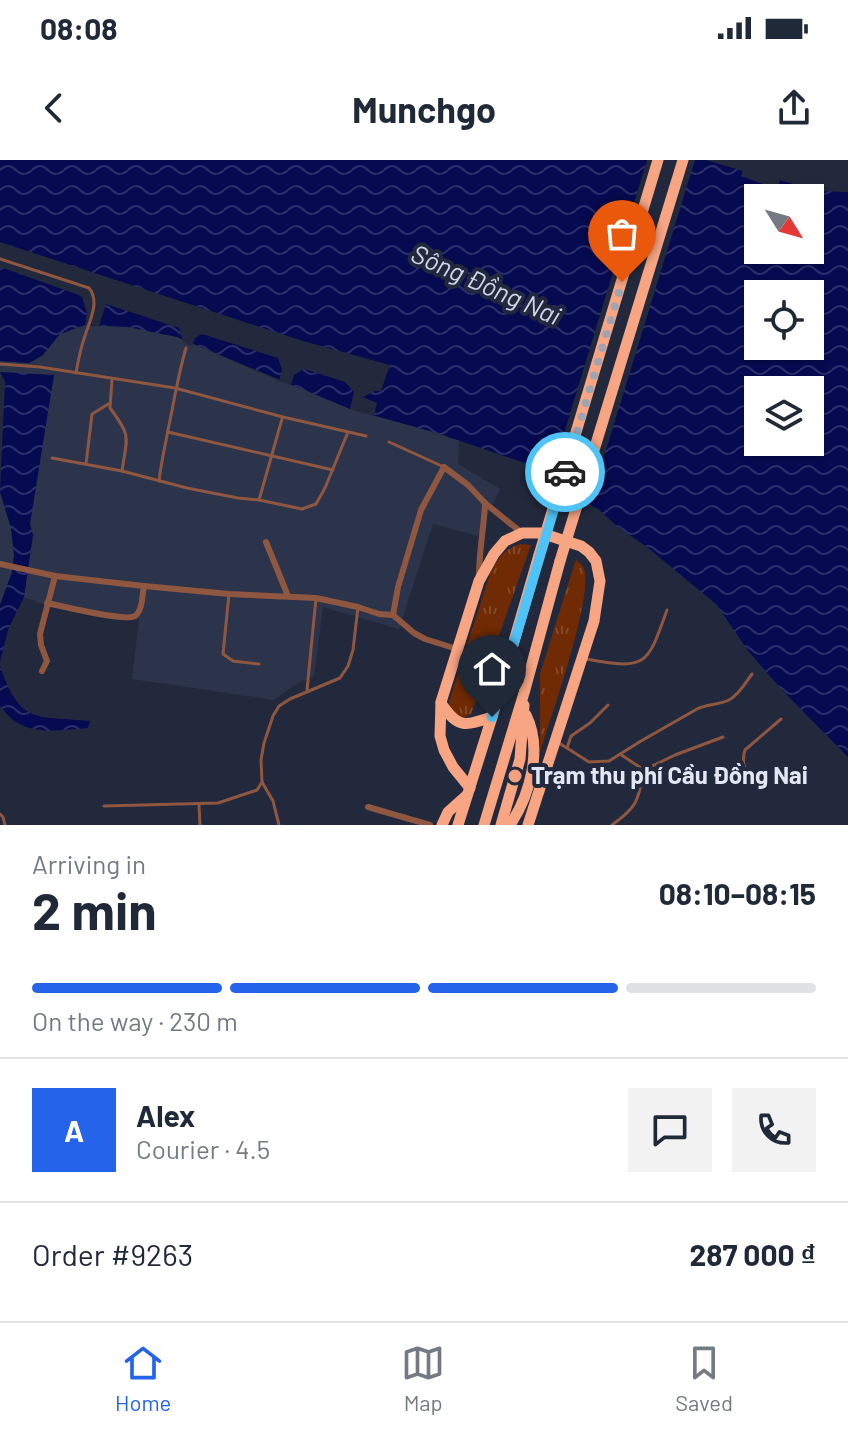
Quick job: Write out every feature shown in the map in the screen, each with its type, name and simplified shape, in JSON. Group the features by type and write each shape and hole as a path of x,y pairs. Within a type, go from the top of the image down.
{"highway":[{"path":"458,825 658,160"},
{"path":"484,825 560,561 683,160"},
{"path":"469,792 444,750 440,736 441,702 479,581 505,541 522,533 541,533 581,546 596,561 600,581 594,621 528,825"},
{"path":"501,825 520,759 524,693"},
{"path":"441,702 461,724 492,717"},
{"path":"510,825 520,807 534,762 533,732 523,711"},
{"path":"442,825 448,812 469,792"}],"street":[{"path":"393,615 421,510 444,467 522,533"},
{"path":"479,581 485,503"},
{"path":"266,542 288,596"},
{"path":"0,564 55,576 144,586 316,598 393,615 425,639 457,649"},
{"path":"42,671 47,661 40,634 55,576"},
{"path":"47,603 132,618 141,608 144,586"},
{"path":"368,807 430,825"}],"lane":[{"path":"0,259 92,290 95,298 90,325 76,373"},
{"path":"159,481 175,388 186,348"},
{"path":"0,364 40,367 175,388 366,436"},
{"path":"112,379 110,408 127,434 122,471"},
{"path":"86,464 92,414 110,403"},
{"path":"259,500 283,417"},
{"path":"168,432 333,470"},
{"path":"52,458 302,509 316,504 348,432"},
{"path":"389,442 444,467"},
{"path":"229,594 223,654 233,661 259,664"},
{"path":"307,691 316,598"},
{"path":"104,806 218,803 257,790 262,782 263,751 273,716 279,706 340,678 353,650 358,607"},
{"path":"582,659 618,664 639,662 654,648 667,610"},
{"path":"556,741 589,762 609,761 704,705 728,700 752,674"},
{"path":"567,748 571,736 608,705"},
{"path":"751,780 743,765 745,750 781,719"},
{"path":"644,770 723,737"},
{"path":"620,754 644,770"},
{"path":"612,825 631,811 639,798 644,770"},
{"path":"262,782 273,801 279,825"},
{"path":"199,803 200,825"},
{"path":"0,814 5,825"}],"shaded area":[{"path":"85,325 128,327 177,337 279,381 459,441 458,464 500,489 478,536 433,524 399,629 323,607 314,676 274,700 132,679 139,619 43,604 24,597 33,535 30,524 53,375 0,372 0,361 30,363 43,355 60,334"},
{"path":"0,492 11,528 14,555 12,572 0,605"}],"green space":[{"path":"520,544 531,545 471,714 460,718 450,709 449,702 491,571 502,554"},
{"path":"576,559 584,569 583,604 570,658 540,752 540,674"}],"water":[{"name":"Sông Đồng Nai","path":"0,160 706,160 743,171 741,176 763,184 744,184 744,264 824,264 824,191 848,192 848,757 749,652 716,604 598,509 555,486 533,467 437,433 350,409 177,337 128,327 85,325 60,334 43,355 29,363 0,361"},
{"path":"0,372 54,375 30,524 33,535 24,597 8,630 0,662 0,605 12,572 14,555 11,528 0,492 5,381"},
{"path":"0,665 7,684 23,708 43,717 90,721 88,728 40,730 14,721 0,706"}],"pier":[{"path":"647,160 695,160 588,509 548,486"},
{"path":"0,242 303,341 390,365 381,391 363,397 377,403 374,416 350,409 354,392 345,382 304,369 294,375 291,385 279,381 282,369 278,358 202,334 195,338 192,346 183,342 179,328 106,304 99,326 85,325 87,313 79,295 3,268 0,270"}],"way so far":[{"path":"565,472 622,282"}],"place":[{"name":"Trạm thu phí Cầu Đồng Nai","path":"515,776"}],"route":[{"path":"492,717 565,472"}]}
